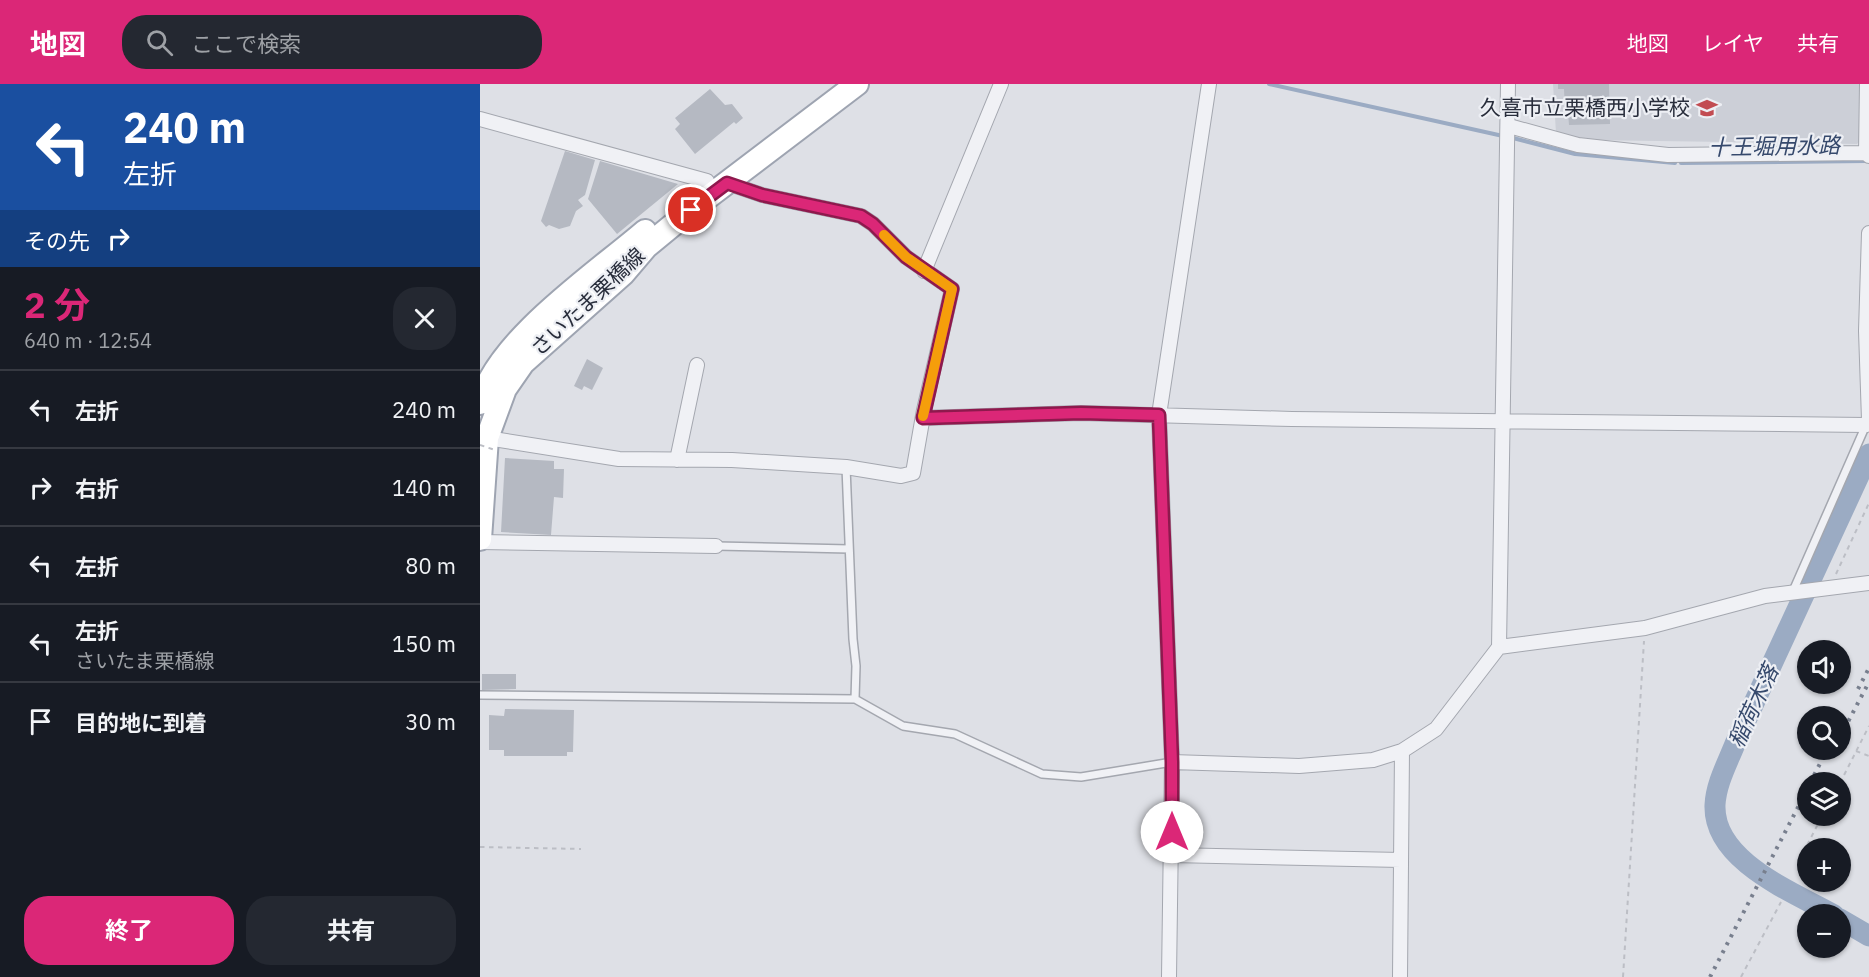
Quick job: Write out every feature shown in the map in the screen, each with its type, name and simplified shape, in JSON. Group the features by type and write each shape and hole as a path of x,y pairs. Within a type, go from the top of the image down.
{"main road":[{"name":"さいたま栗橋線","path":"480,403 488,366 551,311 717,182 833,84"},
{"name":"さいたま栗橋線","path":"480,540 487,444 505,389 523,363 623,274 646,248 717,182 856,84"}],"street":[{"path":"924,272 1001,84"},
{"path":"1169,977 1172,762 1159,415 1209,84"},
{"path":"1172,762 1299,766 1373,760 1402,751 1436,729 1499,647 1508,84"},
{"path":"1509,126 1578,145 1668,154 1868,155 1867,84"},
{"path":"480,119 762,195 861,216 873,224 924,272 952,289 913,473 901,476 846,467 619,459 487,444"},
{"path":"923,418 1070,413 1503,420 1868,421 1866,331 1869,233"},
{"path":"677,460 697,365"},
{"path":"480,540 716,546"},
{"path":"1499,647 1645,628 1795,591 1869,583"},
{"path":"1400,977 1402,751"},
{"path":"1172,855 1401,860"}],"lane":[{"path":"1795,591 1868,421"},
{"path":"846,467 856,666 855,699"},
{"path":"716,546 849,549"},
{"path":"480,695 855,699 903,726 955,734 1042,774 1081,777 1172,762"}],"path":[{"path":"1827,587 1869,503"},
{"path":"1623,977 1645,628"},
{"path":"1846,772 1869,726"},
{"path":"1856,751 1869,756"},
{"path":"480,848 581,849"},
{"path":"1741,977 1781,902"}],"shaded area":[{"name":"久喜市立栗橋西小学校","path":"1553,84 1860,84 1860,141 1857,144 1587,140 1556,133"}],"building":[{"path":"1558,84 1609,84 1610,124 1569,125 1568,112 1565,112 1564,89 1558,89"},
{"path":"710,89 725,105 732,104 743,118 736,124 734,122 695,154 675,129 680,124 675,118"},
{"path":"565,151 595,160 585,195 578,200 583,206 576,211 570,226 559,229 549,225 546,227 541,221"},
{"path":"600,161 678,184 617,234 588,199"},
{"path":"587,359 603,368 592,390 584,386 582,390 574,386"},
{"path":"505,458 554,461 554,469 564,469 563,498 554,497 551,535 501,532"},
{"path":"482,674 516,674 516,689 482,690"},
{"path":"505,709 574,710 573,752 567,752 567,756 504,756 504,750 489,750 489,715 504,716"}],"waterway":[{"name":"十王堀用水路","path":"1269,84 1503,136"},
{"name":"十王堀用水路","path":"1513,138 1575,154 1675,163"},
{"name":"十王堀用水路","path":"1681,163 1866,161"},
{"name":"稲荷木落","path":"1813,904 1778,885 1741,858 1727,843 1718,825 1715,805 1720,782 1735,744 1869,454"},
{"name":"稲荷木落","path":"1851,925 1869,936"}],"railway":[{"path":"1858,689 1869,668"},
{"path":"1851,716 1869,682"},
{"path":"1816,772 1822,760"},
{"path":"1710,977 1797,809"}],"slow traffic":[{"path":"884,235 924,272 952,289 923,416"}],"place":[{"name":"久喜市立栗橋西小学校","path":"1707,108"}],"route":[{"path":"691,210 727,183 762,195 861,216 873,224 924,272 952,289 923,418 1081,413 1159,415 1172,762 1172,832"}]}
